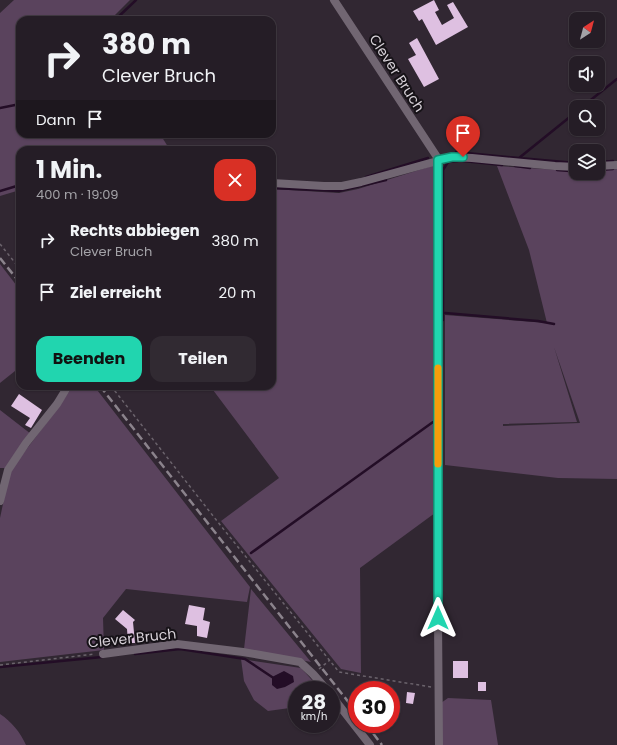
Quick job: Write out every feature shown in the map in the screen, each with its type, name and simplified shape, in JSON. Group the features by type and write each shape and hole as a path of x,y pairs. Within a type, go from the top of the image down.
{"street":[{"name":"Clever Bruch","path":"334,0 438,160"},
{"path":"276,183 342,186 452,157 569,167"},
{"path":"438,160 439,745"},
{"path":"605,166 617,165"},
{"path":"0,501 8,470 65,390"},
{"name":"Clever Bruch","path":"103,654 177,644 243,652 300,662 319,681"},
{"path":"340,707 370,745"}],"path":[{"path":"0,244 16,265"},
{"path":"114,390 221,526 339,672 439,691"},
{"name":"Clever Bruch","path":"0,664 103,654"},
{"path":"313,674 330,660"}],"shaded area":[{"path":"14,0 130,0 114,16 16,16 16,138 162,138 168,146 16,146 16,191 0,196 0,13"},
{"path":"435,165 435,513 360,568 361,673 341,669 221,521 279,478 213,390 276,390 276,189 339,193 358,189"},
{"path":"497,166 569,171 569,180 605,180 605,170 617,169 617,479 558,478 445,465 445,315 547,323 529,250","holes":["554,347 580,423 503,426 503,424 577,422"]},
{"path":"0,264 16,285 16,370 0,383"},
{"path":"70,390 97,390 250,587 247,602 126,589 103,618 104,650 0,662 0,518 10,471"},
{"path":"0,410 31,434 6,468 0,468"},
{"path":"251,589 311,662 244,649"},
{"path":"241,659 301,668 313,681 288,681 288,708 268,711 254,700 244,681"},
{"path":"284,671 293,676 294,681 288,681 288,685 277,689 272,685 272,677"},
{"path":"448,698 491,700 498,745 442,745 441,703"},
{"path":"0,714 15,728 26,745 0,745"}],"building":[{"path":"434,0 439,10 435,12 442,25 454,18 447,5 453,2 468,27 436,45 422,19 419,21 413,11"},
{"path":"417,38 439,79 424,87 408,59 416,55 409,43"},
{"path":"19,394 42,410 31,428 25,425 30,418 11,406"},
{"path":"189,605 205,608 203,620 210,622 207,638 197,636 197,626 185,624"},
{"path":"123,610 135,620 133,622 135,643 128,643 127,629 115,619"},
{"path":"453,661 468,661 468,678 453,678"},
{"path":"478,682 486,682 486,691 478,691"},
{"path":"407,692 415,693 413,704 406,703"}],"waterway":[{"path":"119,16 136,0"},
{"path":"591,100 617,79"},
{"path":"0,108 16,105"},
{"path":"456,152 519,158 569,118"},
{"path":"366,177 428,158"},
{"path":"519,158 569,162"},
{"path":"443,320 443,170 448,162 458,161"},
{"path":"463,161 502,165"},
{"path":"605,162 613,161"},
{"path":"515,166 530,168"},
{"path":"605,170 613,169"},
{"path":"557,170 569,171"},
{"path":"276,188 339,191 386,180"},
{"path":"0,191 16,186"},
{"path":"445,313 538,321 554,324"},
{"path":"251,553 433,422"},
{"path":"442,607 442,612"},
{"path":"135,654 180,649 245,659 272,677"},
{"path":"0,667 102,657"}],"railway":[{"path":"0,258 16,278"},
{"path":"103,390 348,702"},
{"path":"373,733 382,745"}],"slow traffic":[{"path":"438,368 438,464"}],"route":[{"path":"438,618 438,160 452,157 463,157"}]}
